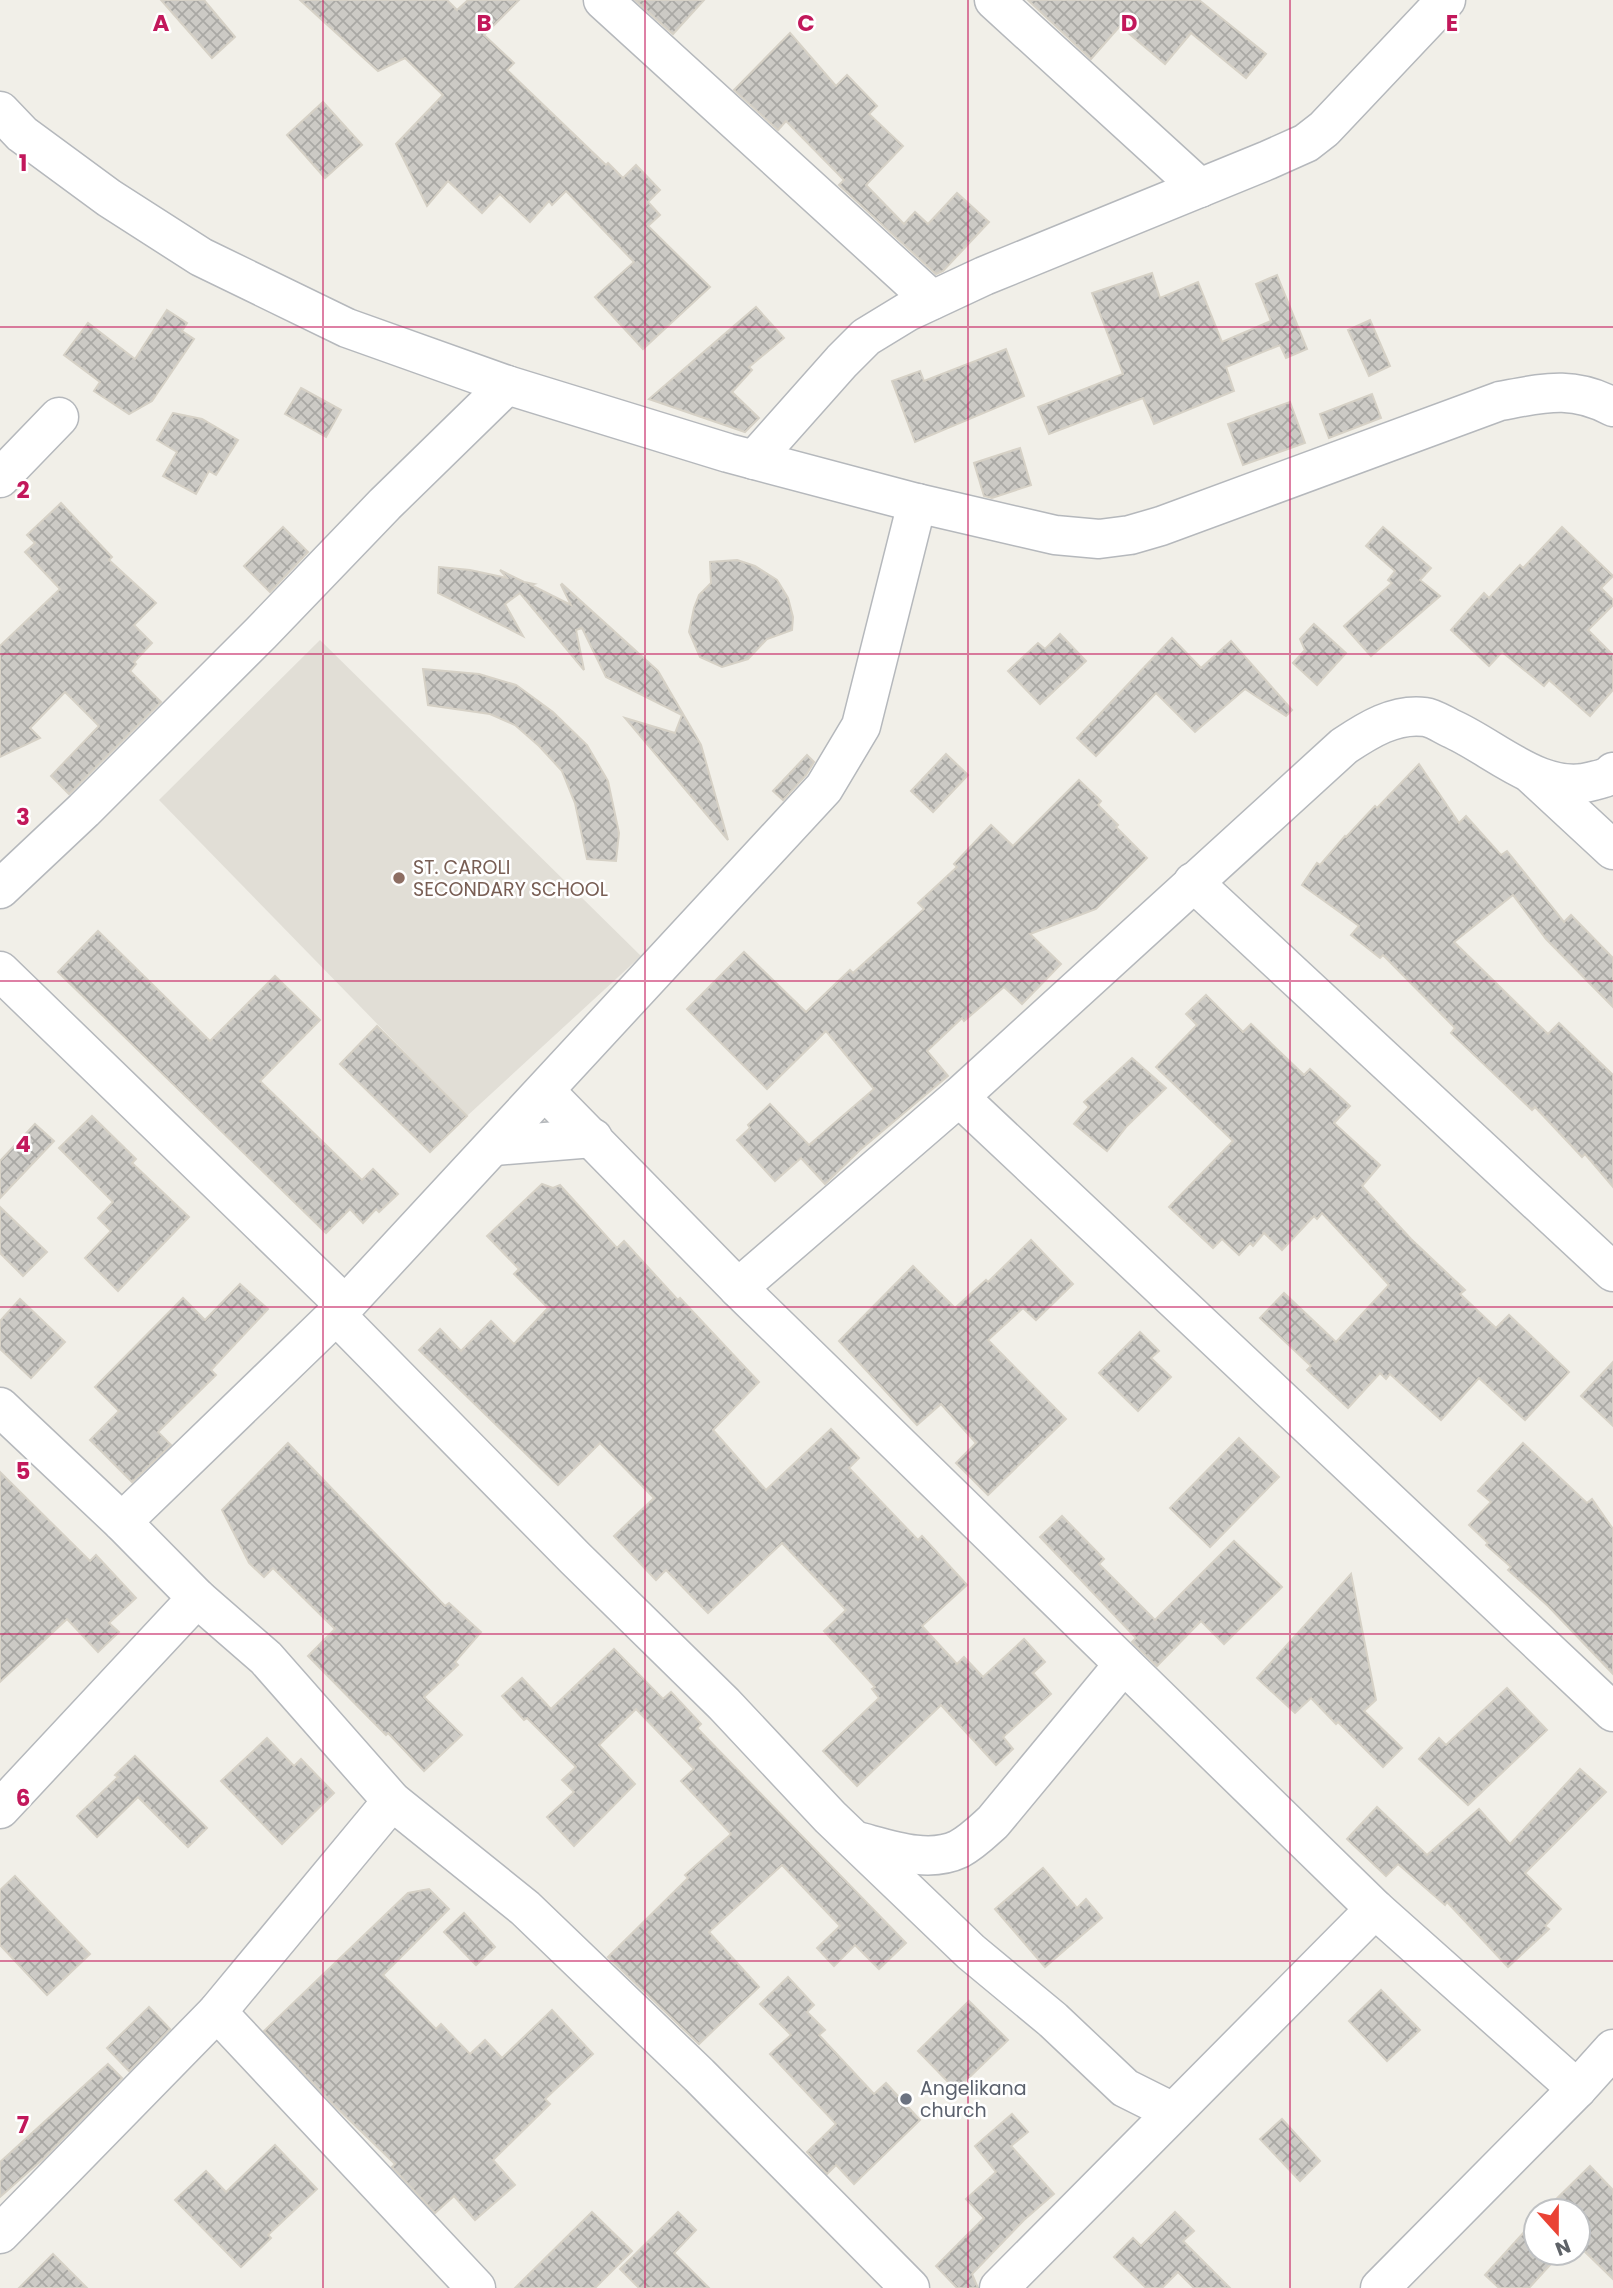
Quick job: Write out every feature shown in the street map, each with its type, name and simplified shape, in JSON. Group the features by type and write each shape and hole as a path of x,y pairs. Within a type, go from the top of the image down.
{"street":[{"path":"603,0 932,300"},
{"path":"994,0 1200,188"},
{"path":"754,460 866,337 907,312 984,276 1306,143 1324,129 1446,0"},
{"path":"0,111 22,134 109,198 201,257 347,328 507,385 754,460 917,503 1055,535 1099,539 1130,535 1161,526 1500,401 1547,392 1591,395 1613,407"},
{"path":"0,889 85,810 385,504 507,385"},
{"path":"0,478 59,417"},
{"path":"122,1522 340,1310 495,1146 824,788 861,726 917,503"},
{"path":"738,1288 959,1097 1344,746 1373,727 1400,718 1426,717 1456,730 1528,771 1558,783 1586,783 1609,776 1613,772"},
{"path":"1528,771 1613,850"},
{"path":"1193,882 1613,1272"},
{"path":"0,971 340,1310 575,1558 724,1704 830,1817 971,1952 1053,2020 1125,2088 1173,2112"},
{"path":"545,1091 738,1288 1375,1909 1577,2089"},
{"path":"959,1097 1613,1712"},
{"path":"495,1146 593,1138"},
{"path":"2,1413 122,1522 197,1598 266,1658 392,1801 525,1908 699,2075 909,2288"},
{"path":"0,1809 197,1598"},
{"path":"855,1840 900,1853 930,1855 957,1850 975,1839 993,1822 1123,1665"},
{"path":"0,2234 217,2012 392,1801"},
{"path":"999,2288 1375,1909"},
{"path":"217,2012 476,2288"},
{"path":"1380,2288 1577,2089 1613,2049"}],"shaded area":[{"name":"ST. CAROLI SECONDARY SCHOOL","path":"320,640 641,956 467,1116 159,800"}],"building":[{"path":"161,0 204,0 235,37 212,58"},
{"path":"300,0 447,0 457,10 468,0 519,0 484,35 514,63 507,70 606,165 608,163 623,178 636,165 660,190 648,202 660,215 648,226 710,287 643,349 595,297 634,262 566,191 552,205 549,201 530,222 500,194 482,213 448,181 427,206 396,144 443,95 405,58 378,71"},
{"path":"635,0 704,0 673,34"},
{"path":"1028,0 1199,0 1266,54 1246,78 1191,33 1165,64 1120,26 1091,59"},
{"path":"790,33 836,86 847,75 877,106 869,114 903,146 866,185 904,224 915,212 928,224 957,193 989,222 943,271 936,274 839,185 844,180 786,121 778,130 734,90"},
{"path":"323,102 362,145 325,178 287,135"},
{"path":"1152,273 1160,298 1198,282 1222,342 1271,321 1256,284 1277,275 1307,349 1286,358 1280,345 1226,367 1234,391 1154,424 1143,398 1049,434 1038,407 1123,374 1092,293"},
{"path":"756,307 784,338 749,367 752,370 732,392 759,418 745,432 649,399"},
{"path":"167,310 187,323 182,331 194,339 152,401 129,414 94,391 100,382 64,355 88,323 135,359"},
{"path":"1370,320 1390,366 1369,376 1348,330"},
{"path":"1006,349 1024,396 915,442 892,381 920,371 924,381"},
{"path":"301,388 341,410 326,437 285,414"},
{"path":"1372,394 1381,418 1329,438 1320,414"},
{"path":"1290,402 1305,443 1243,465 1228,424"},
{"path":"173,413 202,419 238,440 216,475 209,471 196,494 163,476 177,452 157,440"},
{"path":"1020,448 1031,485 992,498 984,496 974,463"},
{"path":"61,503 112,557 109,560 156,603 134,625 152,643 134,662 136,664 130,671 161,702 69,794 51,776 99,726 65,692 30,728 40,738 0,757 0,646 60,589 25,552 35,543 27,535"},
{"path":"283,527 308,552 270,592 244,566"},
{"path":"1383,527 1431,568 1420,580 1440,596 1371,656 1344,626 1392,583 1388,580 1395,571 1366,546"},
{"path":"1562,527 1613,576 1601,588 1613,600 1613,605 1588,630 1613,655 1613,690 1590,716 1549,680 1544,686 1502,652 1489,666 1451,630 1484,593 1489,598 1520,565 1523,568"},
{"path":"737,560 755,566 777,580 788,598 793,617 792,630 767,639 748,659 722,667 700,657 689,632 699,595 711,583 710,562"},
{"path":"439,567 507,578 500,570 534,584 531,585 571,605 562,584 658,671 701,745 728,840 625,718 675,733 682,715 606,677 582,628 576,630 584,670 520,593 505,604 523,636 438,593"},
{"path":"1314,624 1346,653 1317,685 1293,663 1305,650 1300,639"},
{"path":"1060,634 1086,661 1040,704 1008,671 1038,643 1045,649"},
{"path":"1172,638 1201,668 1231,641 1292,710 1286,716 1245,689 1195,732 1156,693 1096,756 1077,738"},
{"path":"423,669 479,674 516,685 553,712 587,745 608,781 619,833 616,861 587,859 575,803 562,771 539,746 515,725 490,714 428,705"},
{"path":"946,754 968,775 933,812 911,791"},
{"path":"807,755 814,762 783,800 773,791"},
{"path":"1419,764 1459,823 1466,816 1501,855 1507,851 1564,922 1571,915 1613,958 1613,1007 1546,939 1513,895 1454,942 1548,1034 1559,1023 1613,1075 1613,1187 1585,1154 1582,1157 1535,1107 1532,1110 1451,1033 1455,1028 1383,955 1380,958 1351,935 1359,926 1302,885 1317,863 1320,865 1345,836 1375,806 1377,808"},
{"path":"1079,780 1101,801 1098,805 1118,825 1116,827 1147,858 1096,909 1030,934 1061,964 1022,1004 1004,987 964,1021 962,1018 927,1051 948,1076 860,1150 825,1184 801,1158 775,1181 737,1140 770,1104 809,1145 874,1089 826,1031 767,1089 687,1009 744,952 806,1012 850,970 853,973 924,909 918,903 957,867 954,864 991,825 1013,846"},
{"path":"98,931 210,1041 275,976 320,1020 260,1081 362,1180 373,1169 398,1194 379,1212 376,1209 363,1223 350,1209 326,1233 58,972"},
{"path":"1206,995 1243,1032 1251,1024 1304,1075 1310,1069 1350,1106 1334,1123 1380,1165 1362,1186 1411,1239 1465,1290 1460,1294 1496,1328 1509,1315 1569,1372 1525,1420 1479,1378 1441,1420 1390,1374 1386,1379 1380,1373 1348,1408 1307,1370 1311,1366 1260,1318 1284,1293 1336,1342 1389,1285 1322,1213 1317,1219 1314,1216 1282,1250 1264,1233 1253,1246 1250,1243 1239,1255 1222,1239 1213,1248 1169,1207 1233,1141 1156,1067 1197,1025 1186,1014"},
{"path":"377,1026 467,1116 430,1152 340,1064"},
{"path":"1132,1058 1166,1088 1127,1126 1107,1151 1074,1124 1089,1107 1084,1102"},
{"path":"92,1116 136,1159 132,1163 189,1217 118,1291 85,1258 111,1231 98,1218 113,1202 59,1148"},
{"path":"35,1124 54,1141 0,1198 0,1161"},
{"path":"542,1184 553,1188 560,1185 617,1248 624,1241 759,1382 713,1430 766,1490 831,1429 859,1458 849,1468 918,1540 922,1536 967,1585 922,1626 957,1664 964,1657 983,1677 1024,1639 1045,1662 1033,1673 1051,1694 1003,1737 1013,1749 996,1765 941,1705 857,1786 823,1751 879,1698 872,1689 875,1687 824,1631 846,1610 782,1543 708,1613 666,1570 656,1580 614,1536 654,1498 600,1443 558,1485 419,1350 440,1329 461,1351 491,1321 514,1344 548,1308 514,1274 519,1269 487,1236"},
{"path":"0,1207 47,1252 23,1276 0,1253"},
{"path":"1031,1240 1073,1284 1036,1320 1023,1308 988,1340 1066,1419 988,1495 956,1463 976,1443 941,1404 917,1425 839,1341 913,1266 955,1308 986,1280 988,1282"},
{"path":"240,1284 268,1309 211,1370 216,1375 158,1432 171,1445 132,1482 90,1440 119,1411 95,1387 183,1298 205,1320"},
{"path":"20,1299 65,1342 31,1378 0,1349 0,1321"},
{"path":"1140,1332 1159,1351 1151,1358 1171,1377 1138,1411 1099,1373"},
{"path":"1613,1362 1613,1426 1581,1396"},
{"path":"1239,1438 1279,1477 1210,1547 1170,1508"},
{"path":"288,1443 445,1606 449,1603 481,1632 455,1662 458,1665 424,1697 462,1735 424,1771 308,1656 335,1629 273,1568 264,1577 249,1563 222,1510"},
{"path":"1523,1443 1587,1503 1592,1499 1613,1529 1613,1674 1548,1606 1508,1570 1511,1567 1486,1545 1488,1543 1469,1525 1491,1502 1478,1491"},
{"path":"0,1472 90,1561 96,1555 136,1598 109,1623 119,1632 98,1652 67,1619 0,1682"},
{"path":"1062,1516 1104,1559 1099,1564 1155,1620 1234,1541 1282,1587 1224,1644 1201,1621 1157,1666 1132,1642 1136,1638 1040,1537"},
{"path":"1351,1574 1376,1700 1364,1711 1402,1748 1383,1767 1311,1698 1295,1713 1257,1678"},
{"path":"614,1649 663,1699 671,1692 701,1724 697,1728 906,1943 879,1969 855,1945 834,1966 817,1948 840,1926 782,1865 709,1932 759,1987 699,2044 608,1957 688,1878 685,1875 731,1834 681,1781 694,1769 636,1709 599,1745 635,1784 574,1846 547,1817 574,1792 562,1780 576,1767 502,1696 522,1678 551,1709"},
{"path":"1507,1688 1547,1730 1468,1805 1419,1759 1439,1738 1446,1745"},
{"path":"267,1738 294,1766 301,1759 334,1793 282,1844 221,1781"},
{"path":"135,1756 207,1828 188,1847 138,1797 97,1837 77,1816 118,1777 115,1775"},
{"path":"1580,1769 1606,1792 1525,1873 1561,1909 1545,1926 1549,1929 1508,1967 1447,1902 1445,1905 1398,1864 1386,1876 1347,1839 1377,1807 1427,1855 1479,1809 1510,1844"},
{"path":"1043,1868 1077,1908 1086,1899 1102,1918 1045,1967 995,1909"},
{"path":"15,1876 90,1954 47,1995 0,1945 0,1890"},
{"path":"429,1889 449,1909 383,1975 436,2029 441,2024 470,2054 485,2040 502,2058 552,2010 593,2054 545,2099 550,2104 493,2160 515,2185 475,2220 454,2196 435,2213 392,2167 395,2164 264,2031 408,1893"},
{"path":"464,1913 495,1947 476,1965 444,1932"},
{"path":"788,1977 814,2005 807,2012 825,2030 819,2035 874,2094 886,2083 920,2120 854,2184 836,2165 827,2174 807,2152 836,2124 770,2054 791,2035 760,2004"},
{"path":"1381,1990 1420,2030 1387,2061 1349,2021"},
{"path":"969,2001 1008,2040 956,2090 918,2051"},
{"path":"149,2007 170,2029 129,2071 107,2048"},
{"path":"108,2064 122,2078 43,2159 0,2197 0,2162"},
{"path":"1012,2114 1028,2132 1011,2146 1054,2194 1024,2220 972,2274 978,2288 957,2288 936,2266 984,2218 966,2199 996,2172 975,2146"},
{"path":"1282,2119 1320,2161 1300,2181 1260,2139"},
{"path":"275,2145 317,2189 268,2235 271,2238 241,2267 175,2200 206,2171 226,2192"},
{"path":"1590,2166 1613,2190 1613,2279 1592,2259 1592,2197 1558,2197"},
{"path":"592,2212 632,2251 595,2288 515,2288"},
{"path":"678,2212 696,2230 674,2253 709,2288 639,2288 620,2269"},
{"path":"1175,2212 1194,2231 1183,2241 1230,2288 1194,2288 1178,2272 1162,2288 1146,2288 1114,2257 1133,2238 1141,2246"},
{"path":"1522,2234 1522,2267 1548,2267 1529,2288 1499,2288 1485,2275"},
{"path":"53,2254 87,2288 19,2288"}],"place":[{"name":"ST. CAROLI SECONDARY SCHOOL","path":"399,878"},
{"name":"Angelikana church","path":"906,2099"}]}
